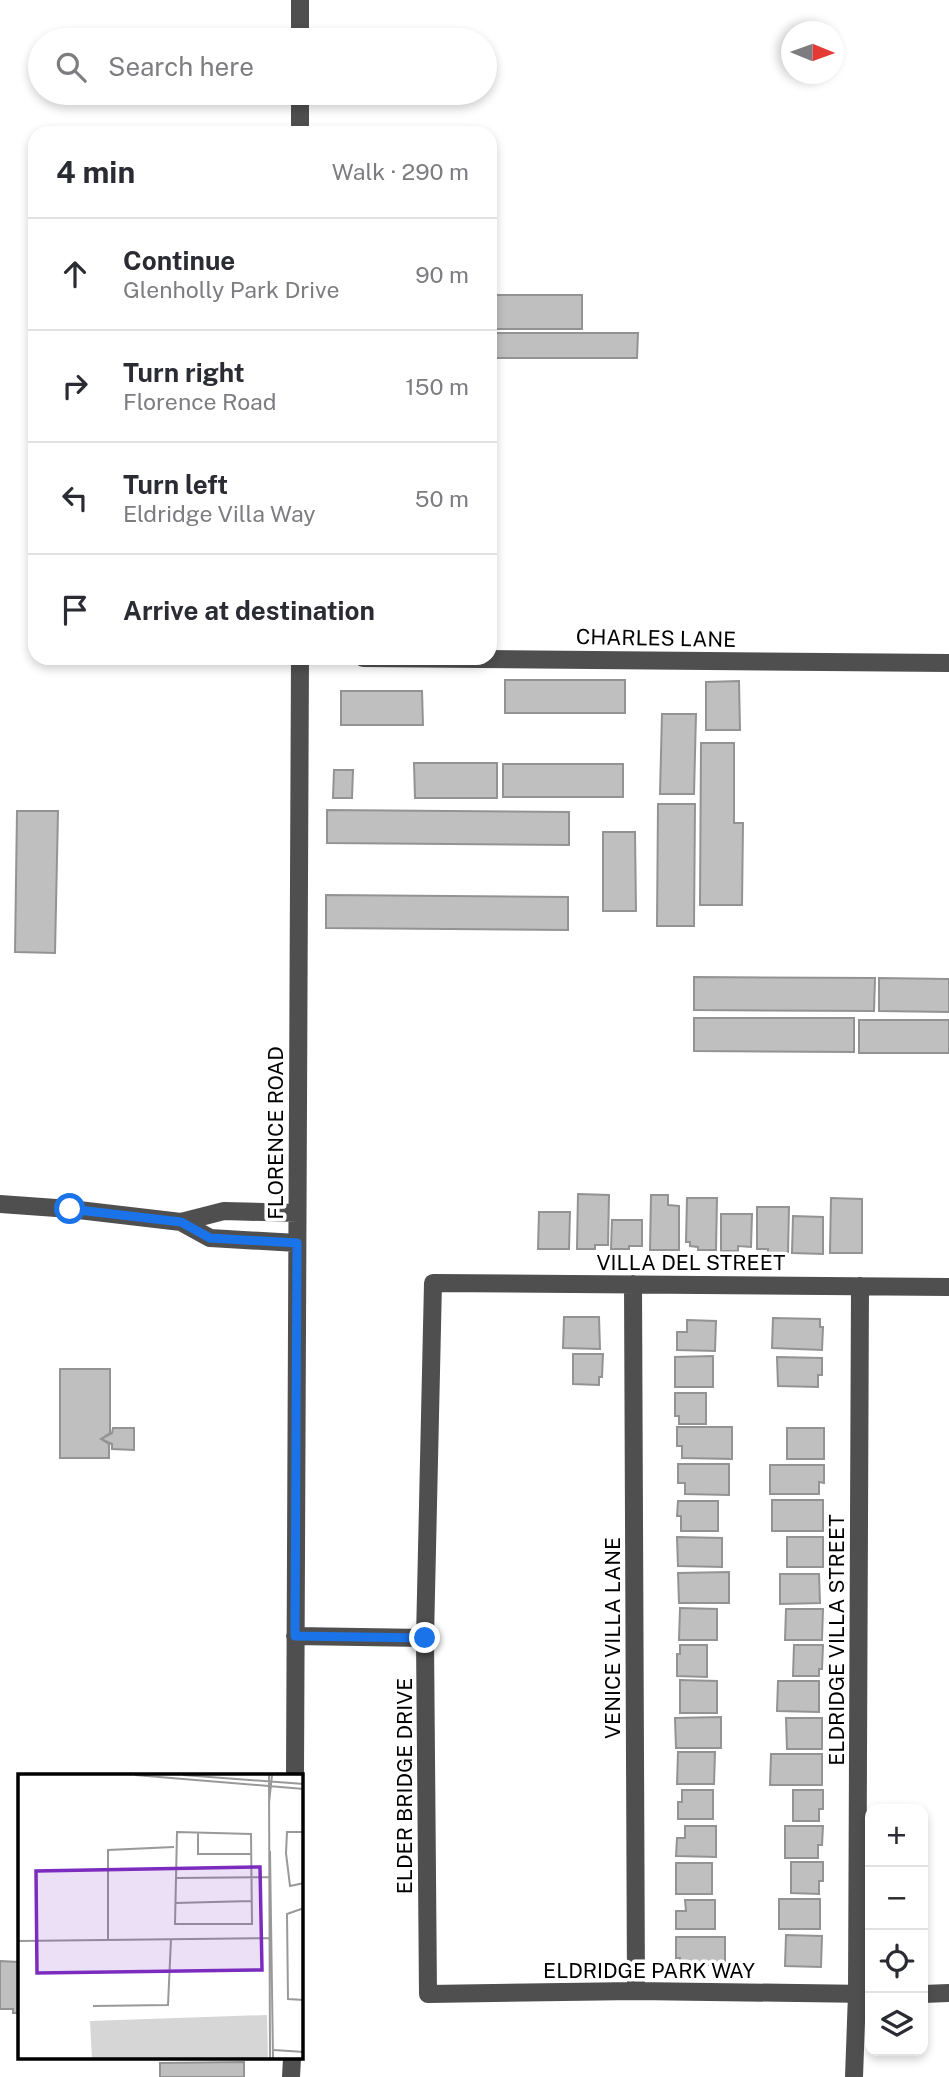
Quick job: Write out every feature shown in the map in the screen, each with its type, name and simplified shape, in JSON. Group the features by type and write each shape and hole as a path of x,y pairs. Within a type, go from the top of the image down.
{"street":[{"path":"300,0 300,28"},
{"path":"300,105 300,126"},
{"name":"CHARLES LANE","path":"497,659 949,663"},
{"name":"FLORENCE ROAD","path":"295,1774 300,665"},
{"path":"0,1203 181,1222 224,1211 297,1213"},
{"path":"181,1222 210,1238 297,1243"},
{"name":"VILLA DEL STREET","path":"433,1283 949,1287"},
{"name":"ELDER BRIDGE DRIVE","path":"428,1994 425,1638 433,1283"},
{"name":"VENICE VILLA LANE","path":"633,1284 636,1991"},
{"name":"ELDRIDGE VILLA STREET","path":"854,2077 864,1994 860,1286"},
{"path":"295,1636 425,1638"},
{"name":"ELDRIDGE PARK WAY","path":"428,1994 636,1991 864,1994"},
{"path":"928,1993 949,1993"}],"building":[{"path":"497,295 582,295 582,329 497,329"},
{"path":"497,333 638,333 637,358 497,358"},
{"path":"505,680 625,680 625,713 505,713"},
{"path":"739,681 740,730 706,730 706,682"},
{"path":"341,691 422,691 423,725 341,725"},
{"path":"662,714 696,714 694,794 660,794"},
{"path":"701,743 734,743 734,823 743,823 742,905 700,905"},
{"path":"414,763 497,763 497,798 415,798"},
{"path":"503,764 623,764 623,797 503,797"},
{"path":"334,770 353,770 352,798 333,798"},
{"path":"658,804 695,804 694,926 657,926"},
{"path":"327,810 569,812 569,845 327,843"},
{"path":"17,811 58,811 55,953 15,952"},
{"path":"603,832 635,832 636,911 603,911"},
{"path":"326,895 568,897 568,930 326,928"},
{"path":"694,977 875,978 874,1011 694,1010"},
{"path":"879,978 949,979 949,1012 879,1011"},
{"path":"694,1018 854,1018 854,1052 694,1051"},
{"path":"859,1020 949,1020 949,1053 859,1053"},
{"path":"578,1194 609,1195 608,1245 595,1245 595,1249 577,1249"},
{"path":"651,1195 668,1195 668,1205 679,1206 679,1250 650,1250"},
{"path":"687,1198 717,1198 716,1250 698,1250 698,1247 690,1246 690,1242 686,1242"},
{"path":"831,1198 862,1199 862,1253 830,1253"},
{"path":"757,1207 789,1207 788,1252 757,1249"},
{"path":"539,1212 570,1212 569,1249 538,1249"},
{"path":"721,1214 752,1214 751,1247 738,1246 738,1251 721,1251"},
{"path":"793,1216 823,1217 823,1254 792,1253"},
{"path":"612,1220 642,1220 642,1246 611,1249"},
{"path":"564,1317 599,1317 600,1349 563,1348"},
{"path":"773,1318 820,1319 820,1327 823,1327 822,1350 772,1348"},
{"path":"687,1320 716,1321 715,1351 677,1350 677,1332 687,1332"},
{"path":"573,1354 603,1354 599,1385 573,1384"},
{"path":"713,1356 713,1387 675,1387 675,1357"},
{"path":"777,1357 822,1358 822,1375 818,1375 818,1387 778,1386"},
{"path":"60,1369 110,1369 110,1433 101,1439 109,1444 109,1458 60,1458"},
{"path":"675,1393 706,1393 706,1424 679,1424 679,1416 675,1416"},
{"path":"677,1427 732,1427 732,1459 682,1458 682,1446 677,1446"},
{"path":"113,1428 134,1428 134,1450 112,1449 112,1444 101,1439 112,1433"},
{"path":"787,1428 824,1428 824,1459 787,1459"},
{"path":"678,1464 729,1464 729,1495 685,1494 685,1483 678,1483"},
{"path":"770,1465 824,1465 824,1483 819,1482 819,1494 770,1494"},
{"path":"772,1500 823,1500 823,1531 772,1531"},
{"path":"678,1501 718,1501 718,1531 681,1531 681,1516 677,1516"},
{"path":"677,1537 722,1538 722,1567 678,1566"},
{"path":"787,1537 823,1537 823,1567 787,1567"},
{"path":"729,1572 729,1603 679,1603 678,1573"},
{"path":"780,1574 819,1574 820,1603 780,1604"},
{"path":"680,1608 717,1609 717,1640 679,1640"},
{"path":"786,1609 823,1609 822,1640 785,1640"},
{"path":"680,1645 707,1645 707,1677 677,1676 677,1654 680,1654"},
{"path":"794,1645 823,1645 819,1676 793,1676"},
{"path":"680,1680 717,1681 717,1713 680,1713"},
{"path":"778,1681 819,1681 819,1712 777,1711"},
{"path":"721,1717 721,1748 676,1748 675,1718"},
{"path":"786,1718 822,1718 822,1749 787,1749"},
{"path":"678,1752 715,1752 714,1784 677,1784"},
{"path":"771,1754 822,1754 822,1785 770,1785"},
{"path":"682,1790 713,1790 713,1819 678,1819 678,1802 682,1802"},
{"path":"793,1790 823,1790 823,1809 819,1809 819,1821 793,1821"},
{"path":"685,1826 716,1826 716,1857 676,1856 677,1838 685,1838"},
{"path":"785,1826 823,1826 818,1858 785,1858"},
{"path":"791,1862 823,1862 823,1881 819,1881 819,1894 791,1893"},
{"path":"676,1863 712,1863 712,1894 676,1894"},
{"path":"779,1899 820,1899 820,1929 779,1929"},
{"path":"685,1900 715,1900 715,1929 676,1929 676,1911 686,1911"},
{"path":"786,1935 822,1936 821,1967 785,1966"},
{"path":"676,1937 725,1937 725,1965 680,1965 680,1958 676,1958"},
{"path":"0,1961 18,1962 18,2013 13,2013 13,2009 0,2009"},
{"path":"244,2062 244,2077 160,2077 160,2063"}],"route":[{"path":"70,1209 181,1222 210,1238 297,1243 295,1636 425,1638"}]}
